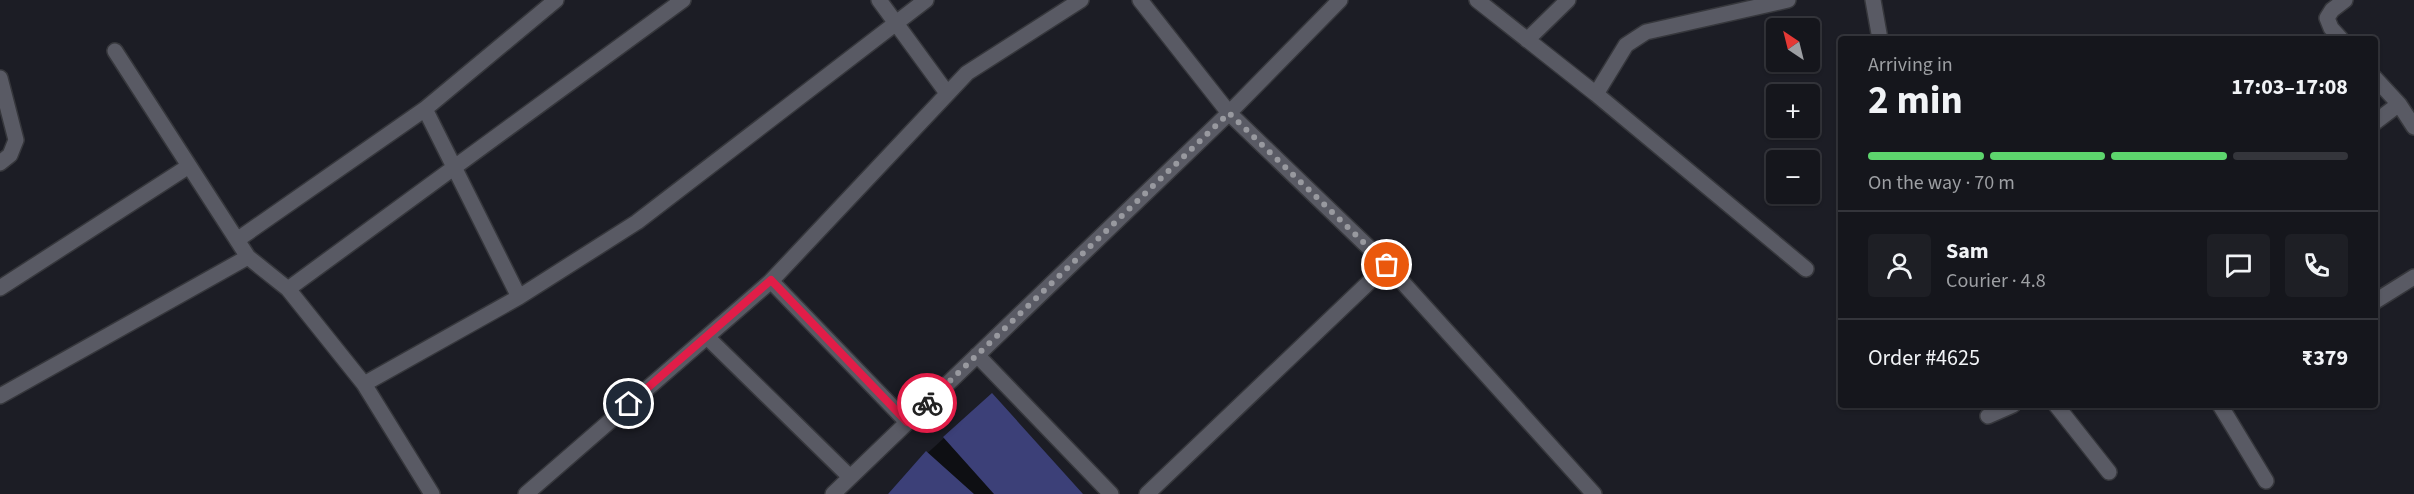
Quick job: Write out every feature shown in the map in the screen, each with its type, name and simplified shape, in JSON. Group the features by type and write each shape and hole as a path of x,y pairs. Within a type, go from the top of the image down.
{"street":[{"path":"237,240 425,109 556,0"},
{"path":"288,289 454,170 683,0"},
{"path":"879,0 947,93"},
{"path":"364,384 519,297 637,222 926,0"},
{"path":"526,494 708,338 771,280 967,72 1081,0"},
{"path":"1140,0 1229,113 1387,265 1594,494"},
{"path":"833,494 1229,113 1340,0"},
{"path":"1477,0 1596,94 1806,269"},
{"path":"1527,40 1568,0"},
{"path":"1596,94 1626,45 1646,32 1788,0"},
{"path":"1874,0 1880,36"},
{"path":"2338,36 2331,28 2327,18 2332,10 2345,0"},
{"path":"115,51 248,257 288,289 364,384 432,494"},
{"path":"0,78 16,140 10,155 0,163"},
{"path":"2378,81 2399,104 2414,127"},
{"path":"2378,120 2399,104"},
{"path":"425,109 519,297"},
{"path":"0,288 189,166"},
{"path":"0,396 248,257"},
{"path":"1147,494 1387,265"},
{"path":"2378,300 2414,277"},
{"path":"771,280 907,422"},
{"path":"708,338 850,477"},
{"path":"977,355 1111,494"},
{"path":"1988,416 2006,408"},
{"path":"2058,408 2109,472"},
{"path":"2222,408 2266,481"}],"building":[{"path":"992,393 1083,494 994,494 943,437"},
{"path":"926,451 974,494 888,494"}],"way so far":[{"path":"927,403 1229,113 1387,265"}],"route":[{"path":"629,404 708,338 771,280 907,422 927,403"}]}
